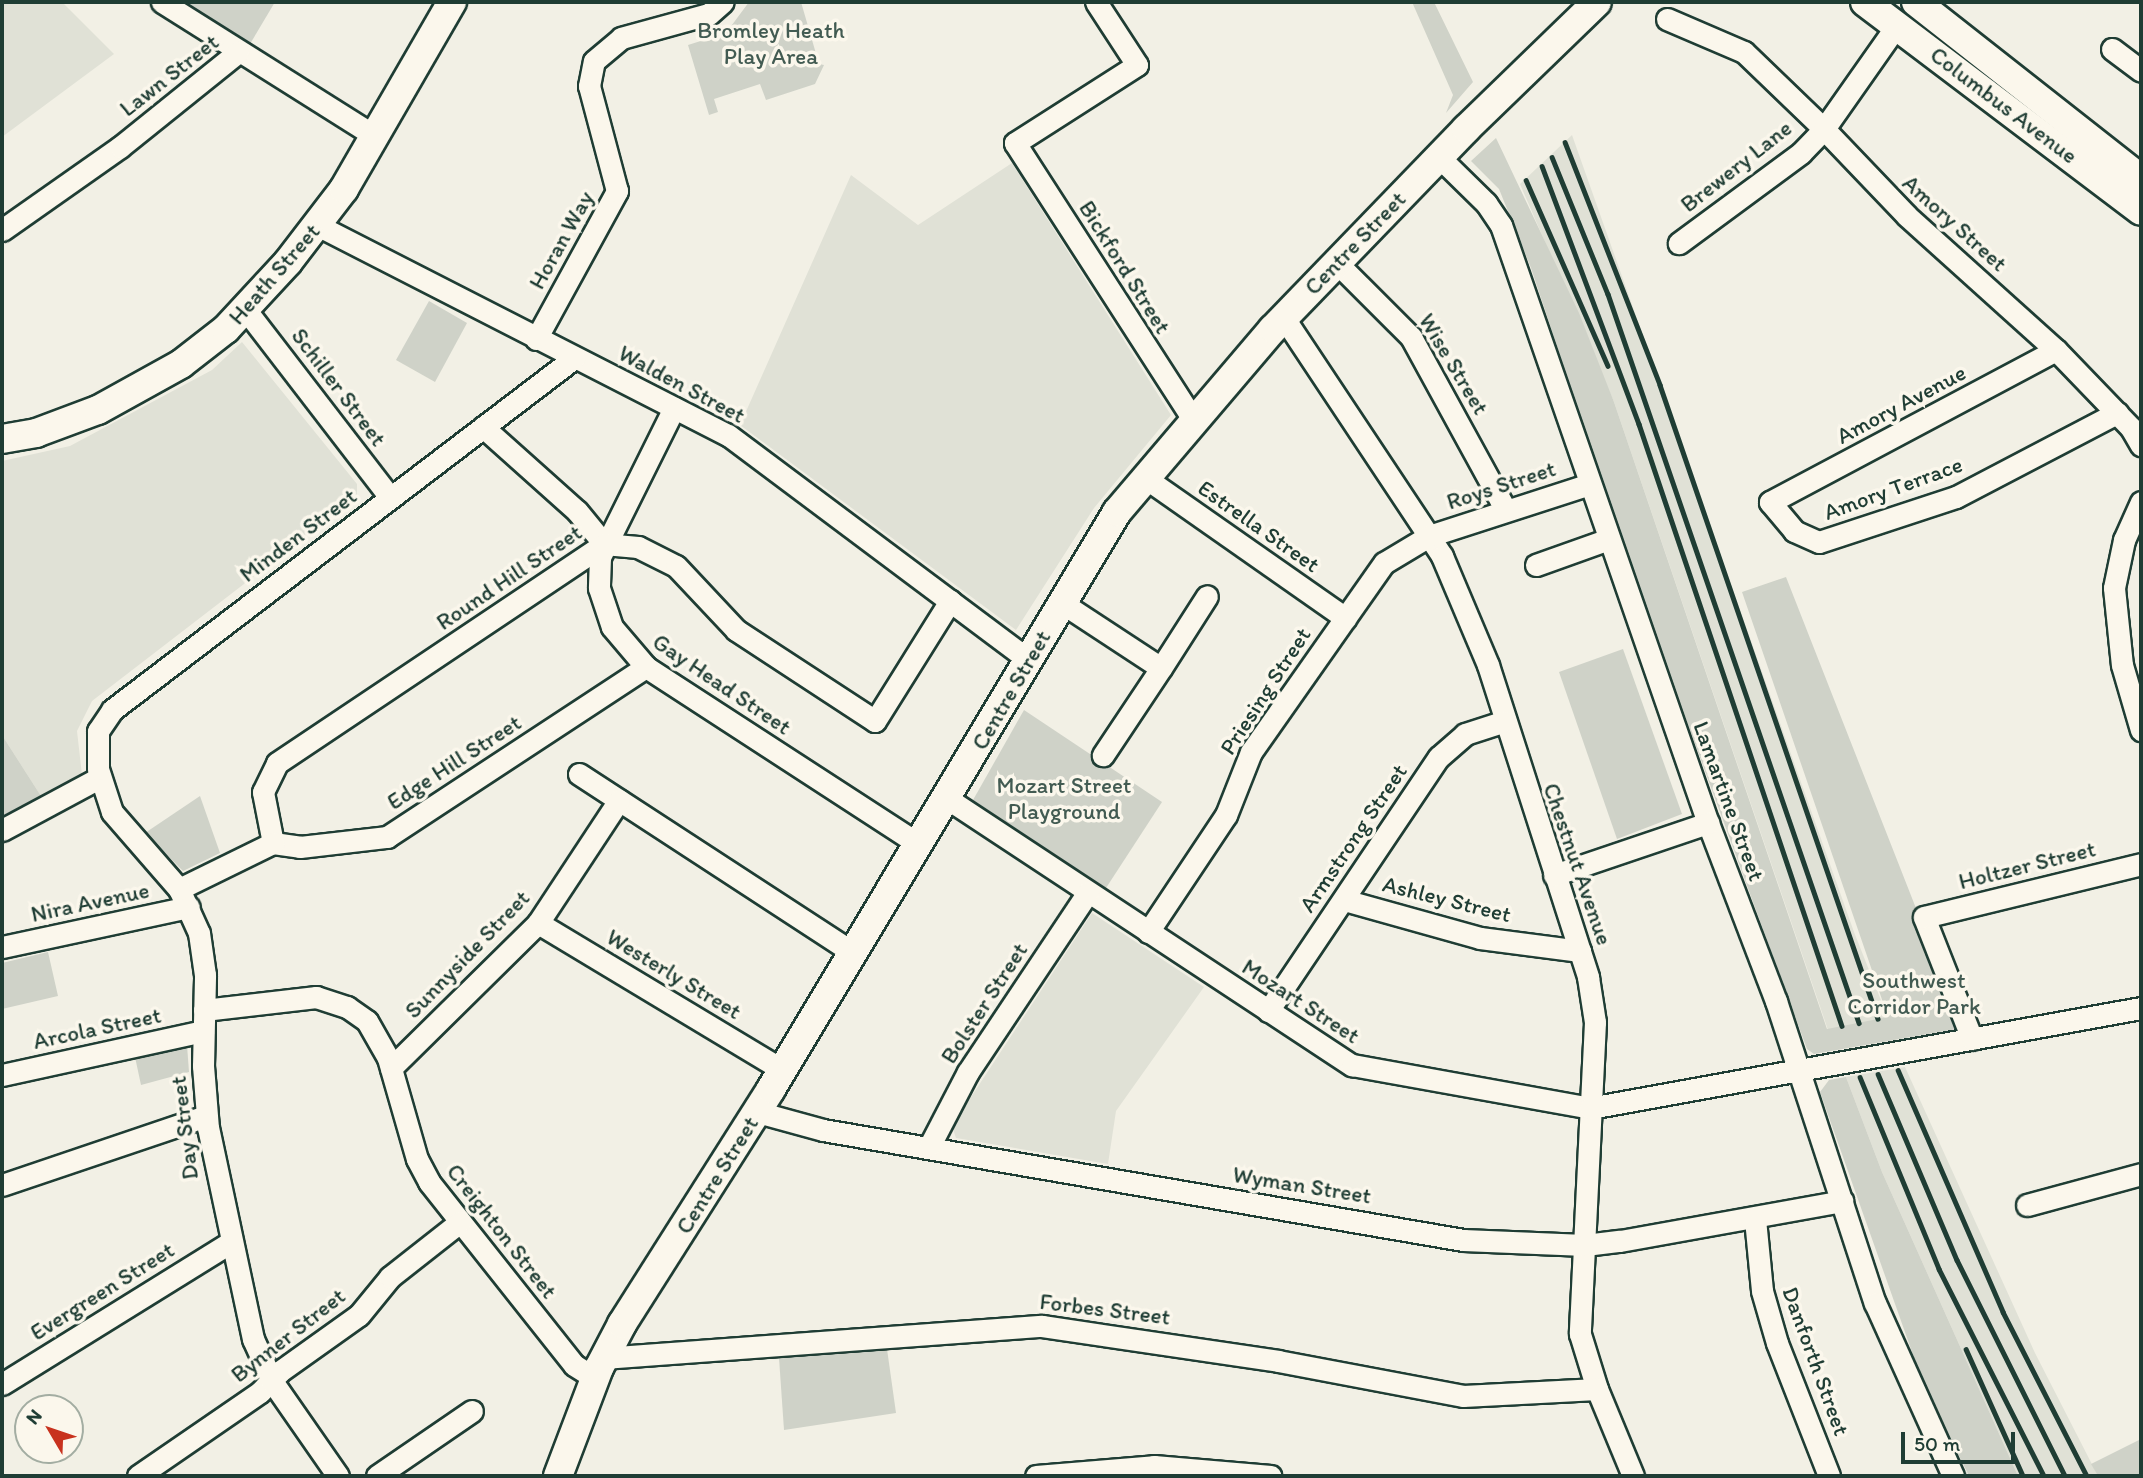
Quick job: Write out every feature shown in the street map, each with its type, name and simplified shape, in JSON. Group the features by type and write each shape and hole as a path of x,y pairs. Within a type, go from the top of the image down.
{"main road":[{"name":"Heath Street","path":"2,439 68,423 130,394 196,355 245,309 317,225 375,136 452,2"},
{"name":"Centre Street","path":"558,1476 599,1368 948,799 1062,603 1144,477 1193,419 1337,262 1438,157 1597,2"},
{"name":"Columbus Avenue","path":"1865,2 2141,211"},
{"name":"Columbus Avenue","path":"1916,2 2141,179"}],"street":[{"path":"162,2 238,52"},
{"name":"Horan Way","path":"536,339 617,191 589,86 594,61 621,38 709,14 723,2"},
{"name":"Bickford Street","path":"1096,2 1137,65 1015,143 1193,419"},
{"name":"Amory Street","path":"1667,19 1744,52 1824,129 1907,216 2056,350 2117,412 2141,445"},
{"path":"1824,129 1897,25"},
{"path":"2112,49 2141,71"},
{"name":"Lawn Street","path":"2,230 120,147 238,52 375,136"},
{"name":"Brewery Lane","path":"1679,243 1791,161 1824,129"},
{"name":"Lamartine Street","path":"1438,157 1498,219 1708,823 1799,1072 1895,1353 1953,1476"},
{"name":"Walden Street","path":"317,225 734,439 1028,660"},
{"name":"Wise Street","path":"1337,262 1411,337 1504,509"},
{"name":"Schiller Street","path":"245,309 390,498"},
{"name":"Chestnut Avenue","path":"1284,318 1429,536 1488,665 1503,722 1580,951 1595,1006 1580,1334 1597,1389 1632,1476"},
{"name":"Amory Avenue","path":"1770,502 2056,350"},
{"name":"Minden Street","path":"99,778 97,739 107,715 574,358"},
{"path":"484,427 578,511 604,544 674,408"},
{"name":"Amory Terrace","path":"1770,502 1794,531 1819,542 1956,497 2117,412"},
{"name":"Estrella Street","path":"1144,477 1345,618"},
{"name":"Roys Street","path":"1429,536 1504,509 1590,484"},
{"path":"2141,502 2116,570 2115,609 2132,662 2141,730"},
{"name":"Priesing Street","path":"1148,932 1226,815 1251,752 1384,563 1429,536"},
{"path":"1536,565 1609,539"},
{"name":"Round Hill Street","path":"273,843 263,792 277,763 604,544 638,547 676,566 736,630 875,721 950,601"},
{"name":"Gay Head Street","path":"604,544 597,571 606,613 625,648 646,667 920,845"},
{"path":"1103,755 1207,596"},
{"path":"1062,603 1161,668"},
{"name":"Edge Hill Street","path":"273,843 300,846 387,837 646,667"},
{"name":"Armstrong Street","path":"1268,1011 1450,743 1503,722"},
{"path":"579,774 854,953"},
{"path":"2,830 99,778"},
{"name":"Day Street","path":"99,778 121,828 179,889 189,908 202,948 206,1116 229,1243 253,1339 272,1381 338,1476"},
{"name":"Mozart Street","path":"948,799 1352,1065 1590,1108 2141,1008"},
{"name":"Sunnyside Street","path":"391,1068 538,923 619,800"},
{"path":"1554,876 1708,823"},
{"path":"179,889 273,843"},
{"name":"Holtzer Street","path":"1972,1039 1924,917 2141,864"},
{"name":"Bolster Street","path":"930,1145 968,1072 1088,892"},
{"name":"Ashley Street","path":"1344,900 1480,938 1580,951"},
{"name":"Nira Avenue","path":"2,947 189,908"},
{"name":"Westerly Street","path":"538,923 783,1070"},
{"name":"Creighton Street","path":"204,1021 298,997 332,1000 366,1021 391,1068 419,1166 574,1365 599,1368"},
{"name":"Arcola Street","path":"2,1075 204,1021"},
{"name":"Wyman Street","path":"757,1112 822,1130 930,1145 1081,1176 1463,1240 1585,1245 1755,1219 1842,1201"},
{"path":"2,1185 206,1116"},
{"path":"2027,1205 2141,1174"},
{"name":"Danforth Street","path":"1755,1219 1760,1277 1773,1330 1829,1476"},
{"name":"Bynner Street","path":"138,1476 272,1381 359,1315 390,1277 460,1222"},
{"name":"Evergreen Street","path":"2,1384 229,1243"},
{"name":"Forbes Street","path":"599,1368 1042,1326 1251,1356 1463,1396 1597,1389"},
{"path":"377,1476 472,1411"},
{"path":"1036,1476 1105,1473 1167,1466 1271,1476"}],"shaded area":[{"path":"2,2 62,2 114,54 2,137"},
{"path":"1572,135 1854,932 1888,1018 1828,1030 1614,402 1520,184"},
{"path":"1012,163 1171,415 1094,508 1016,630 740,425 851,175 918,225"},
{"path":"242,342 357,484 357,497 92,701 77,731 82,775 41,796 2,735 2,461 70,446 212,370"},
{"path":"1092,913 1204,987 1116,1111 1108,1164 956,1138 952,1126"},
{"path":"1905,1067 2035,1353 2098,1476 2018,1476 1882,1172 1846,1077"}],"green space":[{"path":"181,2 275,2 250,44"},
{"name":"Bromley Heath Play Area","path":"749,2 801,2 819,64 824,65 815,84 766,100 760,84 714,99 718,112 709,115 688,45 726,33"},
{"path":"1412,2 1434,2 1473,82 1446,113 1453,95"},
{"name":"Southwest Corridor Park","path":"1496,138 1579,313 1614,402 1827,1029 1888,1017 1742,592 1786,577 1963,1028 1814,1054 1807,1049 1633,575 1531,268 1499,189 1471,161"},
{"path":"429,301 467,323 435,382 396,360"},
{"path":"1623,649 1682,814 1617,839 1559,672"},
{"name":"Mozart Street Playground","path":"1024,710 1162,802 1106,888 973,800"},
{"path":"2,735 41,796 2,816"},
{"path":"200,796 220,853 183,871 145,833"},
{"path":"48,952 58,996 2,1009 2,963"},
{"path":"187,1045 189,1072 141,1085 135,1057"},
{"name":"Southwest Corridor Park","path":"1846,1077 1882,1172 2018,1476 1969,1476 1923,1383 1820,1092 1829,1080"},
{"path":"887,1349 896,1413 784,1430 779,1358"},
{"path":"2141,1439 2141,1476 2098,1476 2091,1464"}],"railway":[{"path":"1565,142 1660,385 1878,1019"},
{"path":"1552,157 1608,294 1859,1023"},
{"path":"1542,166 1639,424 1842,1026"},
{"path":"1526,180 1608,366"},
{"path":"1898,1070 2003,1312 2087,1476"},
{"path":"1878,1074 1957,1260 2065,1476"},
{"path":"1860,1077 1939,1269 2044,1476"},
{"path":"1966,1349 2023,1476"}]}
